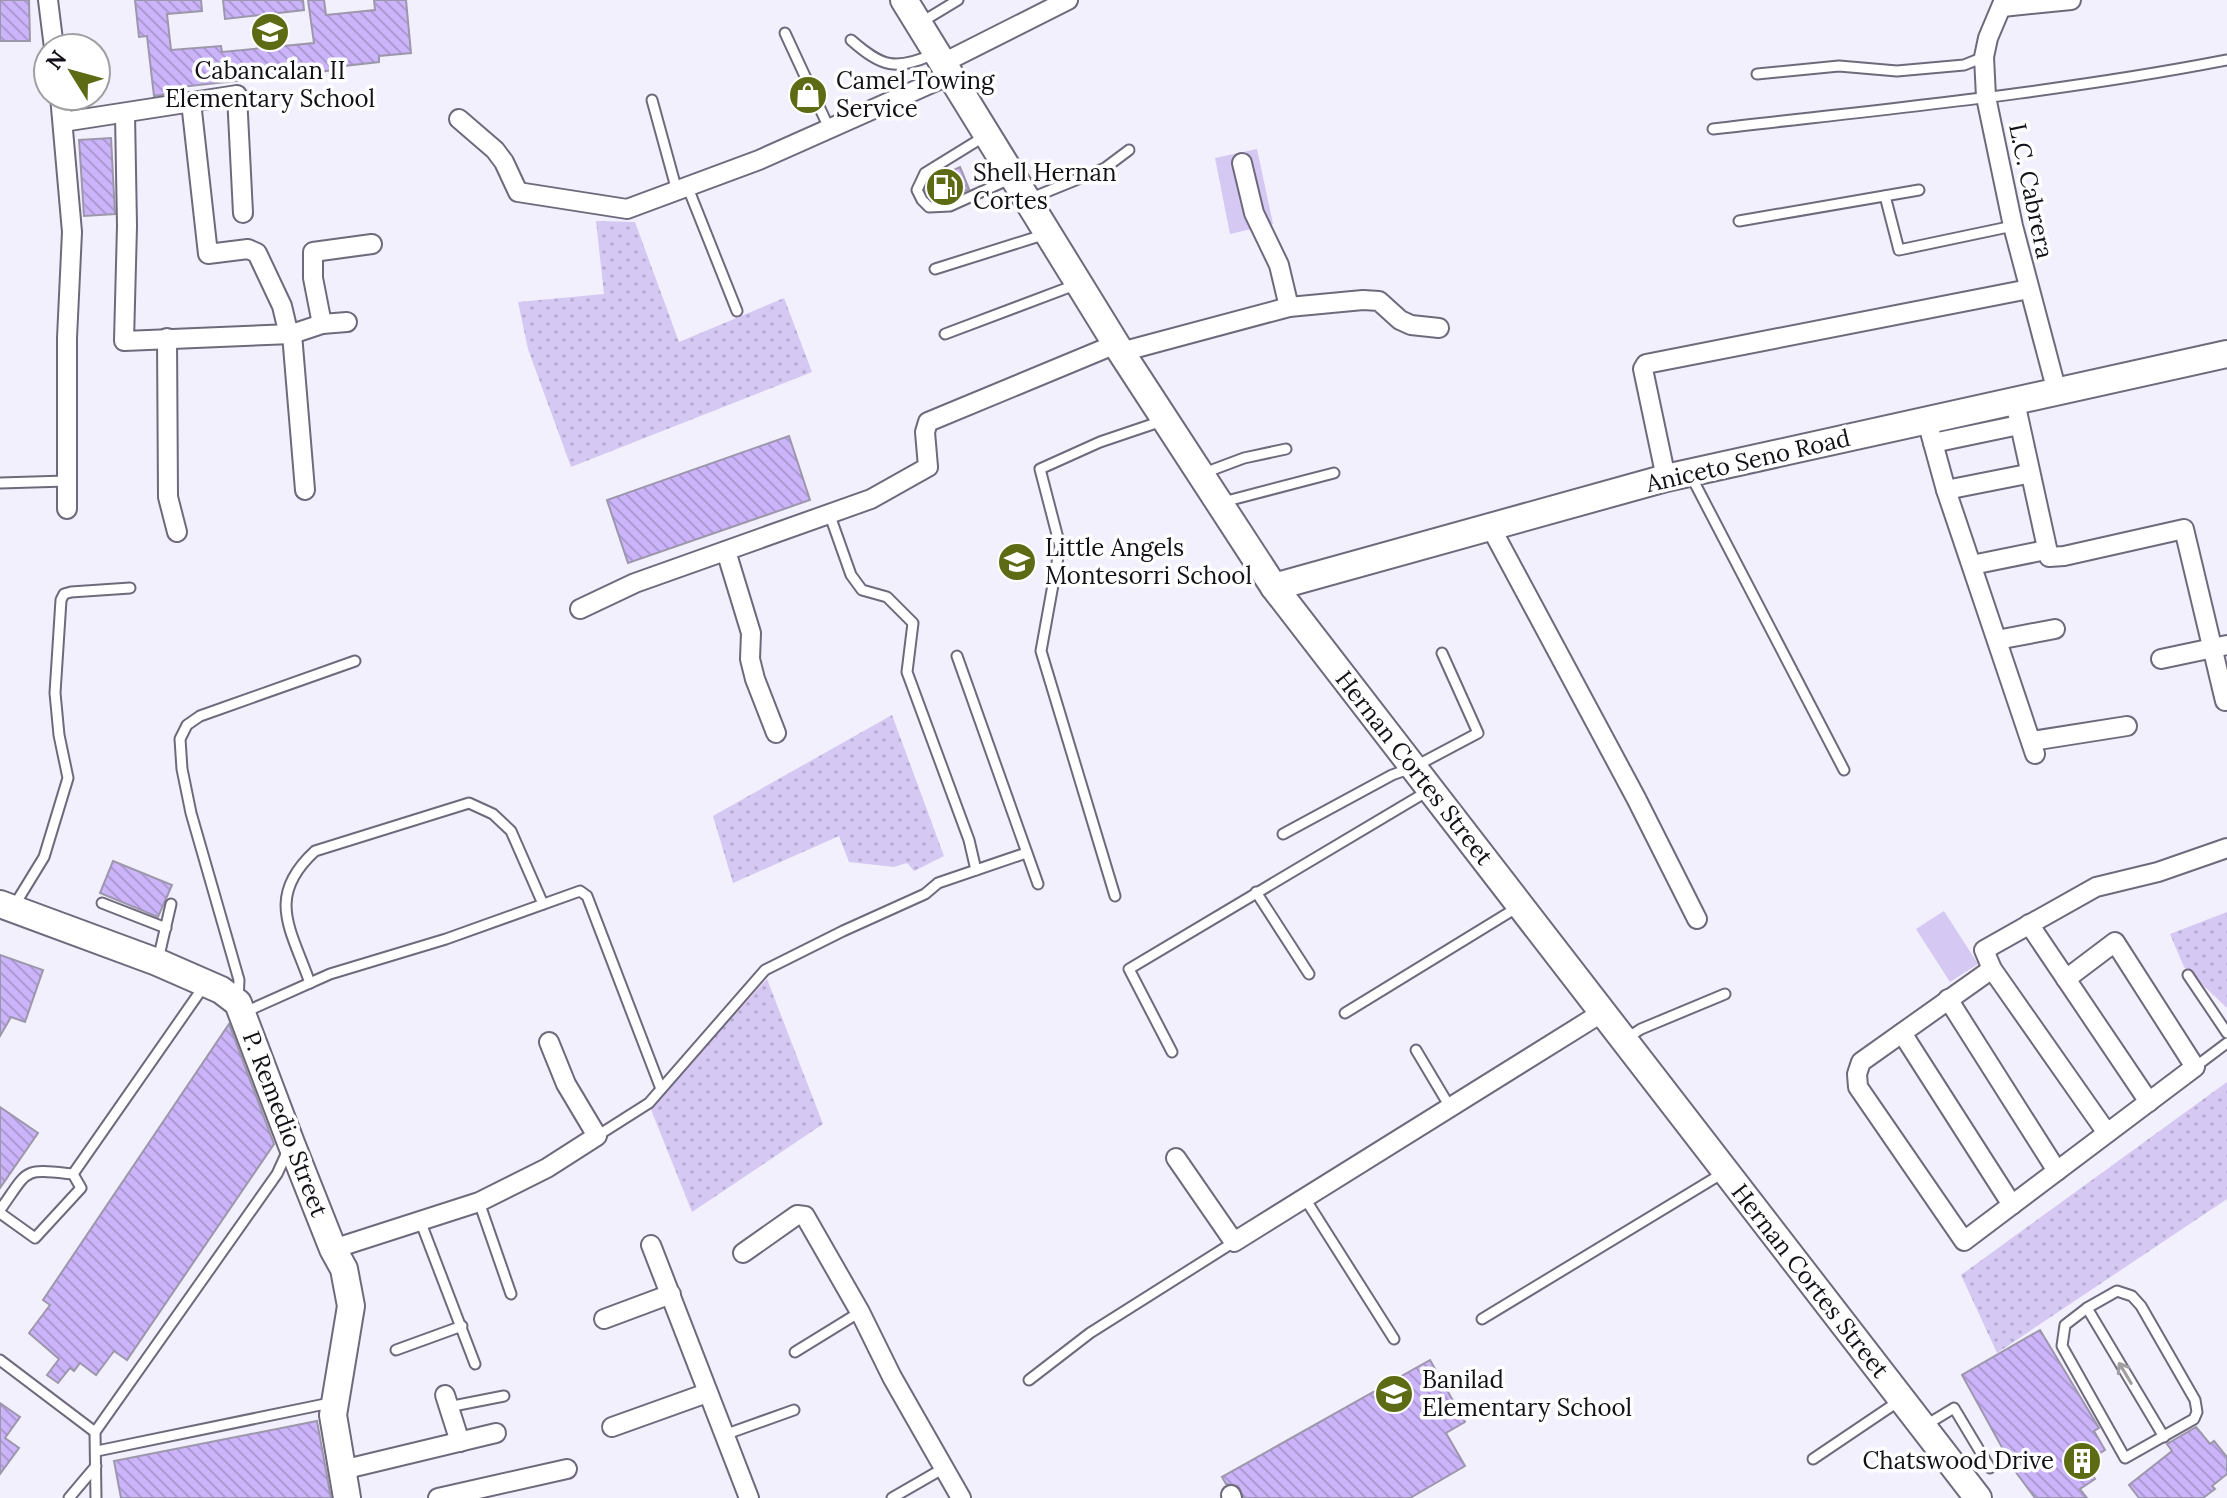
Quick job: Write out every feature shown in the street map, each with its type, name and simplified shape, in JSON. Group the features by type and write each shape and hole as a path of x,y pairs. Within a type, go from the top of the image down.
{"main road":[{"name":"Hernan Cortes Street","path":"904,0 1046,234 1274,587 1978,1498"},
{"name":"Aniceto Seno Road","path":"1274,587 1678,475 2017,414 2057,392 2227,354"},
{"name":"P. Remedio Street","path":"6,906 157,962 221,990 240,1008 333,1249 344,1269 351,1306 343,1363 333,1403 347,1498"}],"street":[{"path":"48,0 52,32"},
{"path":"459,119 495,150 518,192 627,209 759,160 829,128 943,64 1068,0"},
{"path":"2003,4 2071,0"},
{"name":"L.C. Cabrera","path":"2003,4 1988,38 1984,57 1986,97 2013,226 2057,392"},
{"path":"63,122 237,95 243,213"},
{"path":"191,102 208,254 248,249 257,253 292,334 305,490"},
{"path":"62,112 72,232 67,338 67,509"},
{"path":"125,114 127,226 124,341 292,334 322,324 347,322"},
{"path":"1242,163 1254,213 1279,265 1289,307"},
{"path":"322,324 313,278 313,252 372,244"},
{"path":"1678,475 1643,369 1646,364 2029,289"},
{"path":"580,609 635,583 871,499 928,467 925,432 928,422 1118,348 1289,307 1374,300 1411,325 1439,328"},
{"path":"167,338 168,497 177,532"},
{"path":"2017,414 2049,557 2184,529 2219,647 2225,701"},
{"path":"1930,432 1946,490 2034,748 2127,726"},
{"path":"1946,490 2027,474"},
{"path":"1490,526 1636,798 1697,919"},
{"path":"726,551 751,633 750,659 755,679 776,733"},
{"path":"1972,565 2041,551"},
{"path":"1997,640 2055,629"},
{"path":"2161,659 2219,647"},
{"path":"2107,1133 1992,969 1984,950 2096,887 2158,872 2227,848"},
{"path":"2029,924 2149,1102"},
{"path":"1992,969 1861,1062 1857,1074 1858,1087 1964,1241 2195,1067 2115,942 2066,979"},
{"path":"1948,999 2057,1171"},
{"path":"1176,1158 1234,1242 1603,1012"},
{"path":"1902,1033 2012,1205"},
{"path":"333,1249 479,1202 547,1168 597,1136 566,1084 549,1042"},
{"path":"743,1253 797,1215 805,1216 961,1498"},
{"path":"651,1245 749,1498"},
{"path":"604,1319 671,1294"},
{"path":"612,1427 707,1393"},
{"path":"446,1401 460,1442"},
{"path":"342,1470 496,1433"},
{"path":"438,1498 567,1469"}],"lane":[{"path":"918,24 958,0"},
{"path":"785,33 829,128"},
{"path":"851,40 875,61 892,64 921,59 943,64"},
{"path":"1757,74 1839,66 1897,71 1964,65 1984,57"},
{"path":"1713,129 1986,97 2142,76 2227,60"},
{"path":"652,100 683,190 737,311"},
{"path":"986,135 925,173 919,181 919,196 929,207 950,206 1012,178"},
{"path":"1026,200 1105,168 1129,150"},
{"path":"1739,221 1919,190"},
{"path":"1885,196 1899,250 2013,226"},
{"path":"935,269 1046,234"},
{"path":"945,334 1079,284"},
{"path":"1115,896 1041,651 1060,546 1040,469 1100,442 1164,420"},
{"path":"1201,474 1244,458 1286,449"},
{"path":"1220,503 1334,473"},
{"path":"1678,475 1844,770"},
{"path":"0,483 66,481"},
{"path":"829,513 851,575 862,590 887,597 913,623 907,672 969,840 976,870"},
{"path":"6,906 44,857 68,778 55,693 61,600 64,594 71,592 130,588"},
{"path":"1283,834 1478,733 1442,653"},
{"path":"957,656 1038,884"},
{"path":"355,661 200,716 187,725 180,739 182,769 191,813 239,980 240,1008 330,974 446,939 580,891 587,896 661,1089"},
{"path":"1172,1052 1129,969 1431,789"},
{"path":"310,983 284,908 285,894 298,867 315,851 469,803 493,814 511,831 543,904"},
{"path":"597,1136 649,1103 765,970 925,894 938,883 1026,853"},
{"path":"1256,892 1309,974"},
{"path":"102,903 166,928"},
{"path":"157,962 171,904"},
{"path":"1345,1013 1521,905"},
{"path":"2188,975 2227,1033"},
{"path":"73,1174 205,984"},
{"path":"1624,1040 1641,1029 1725,994"},
{"path":"2195,1067 2227,1043"},
{"path":"1416,1050 1450,1107"},
{"path":"96,1498 95,1432 277,1174 291,1143"},
{"path":"35,1170 73,1174 81,1188 35,1238 0,1211 25,1174 35,1170"},
{"path":"1482,1319 1726,1171"},
{"path":"1304,1197 1394,1339"},
{"path":"479,1202 511,1294"},
{"path":"421,1223 475,1364"},
{"path":"1029,1380 1090,1333 1234,1242"},
{"path":"2117,1291 2132,1296 2141,1306 2195,1400 2197,1412 2194,1419 2164,1437 2125,1458 2062,1346 2065,1325 2117,1291"},
{"path":"2087,1308 2164,1437"},
{"path":"795,1352 860,1312"},
{"path":"396,1350 462,1326"},
{"path":"0,1360 95,1432"},
{"path":"446,1401 504,1396"},
{"path":"1813,1459 1902,1399"},
{"path":"97,1451 333,1403"},
{"path":"1923,1427 1954,1408 1990,1468"},
{"path":"724,1435 794,1410"},
{"path":"69,1498 96,1466"},
{"path":"892,1498 944,1468"}],"shaded area":[{"path":"1257,149 1273,224 1230,234 1215,158"},
{"path":"596,221 635,222 679,342 784,298 812,372 571,467 528,349 518,302 604,294"},
{"path":"892,715 944,856 914,871 907,863 894,867 849,862 839,836 733,883 713,816"},
{"path":"1944,911 1978,964 1950,982 1916,929"},
{"path":"2227,912 2227,1008 2184,967 2170,934"},
{"path":"767,979 823,1124 692,1212 650,1107"},
{"path":"2227,1082 2227,1199 1997,1353 1961,1275"}],"building":[{"path":"0,0 29,0 30,41 0,41"},
{"path":"135,0 201,0 202,11 167,14 171,50 221,46 222,52 314,43 308,0 324,0 326,15 375,10 374,0 406,0 411,53 379,56 379,62 344,66 344,69 180,87 181,92 154,96 147,36 139,37"},
{"path":"223,0 303,0 304,10 225,19"},
{"path":"111,138 115,214 84,216 79,140"},
{"name":"Shell Hernan Cortes","path":"960,167 969,189 946,199 932,199 925,190 929,181"},
{"path":"789,436 810,500 628,563 607,500"},
{"path":"113,861 172,885 158,917 100,893"},
{"path":"0,955 43,970 25,1022 11,1017 0,1036"},
{"path":"229,1024 274,1144 127,1360 114,1351 96,1375 80,1363 74,1371 70,1368 58,1383 47,1375 59,1359 29,1333 50,1305 43,1300"},
{"path":"0,1107 38,1133 0,1188"},
{"path":"2040,1330 2099,1428 2094,1431 2105,1450 2094,1457 2100,1465 2090,1471 2095,1479 2080,1489 2087,1498 2035,1498 2015,1471 1962,1375"},
{"name":"Banilad Elementary School","path":"1430,1360 1465,1422 1446,1433 1465,1466 1410,1498 1244,1498 1238,1486 1226,1484 1222,1477"},
{"path":"0,1403 20,1417 5,1438 19,1448 0,1474"},
{"path":"317,1421 331,1498 121,1498 114,1461"},
{"path":"2196,1427 2210,1444 2214,1441 2227,1457 2227,1474 2212,1486 2215,1489 2203,1498 2139,1498 2129,1485 2172,1451 2167,1444"}],"place":[{"name":"Cabancalan II Elementary School","path":"270,32"},
{"name":"Camel Towing Service","path":"808,95"},
{"name":"Shell Hernan Cortes","path":"945,187"},
{"name":"Little Angels Montesorri School","path":"1017,562"},
{"name":"Banilad Elementary School","path":"1394,1394"},
{"name":"Chatswood Drive","path":"2082,1461"}]}
